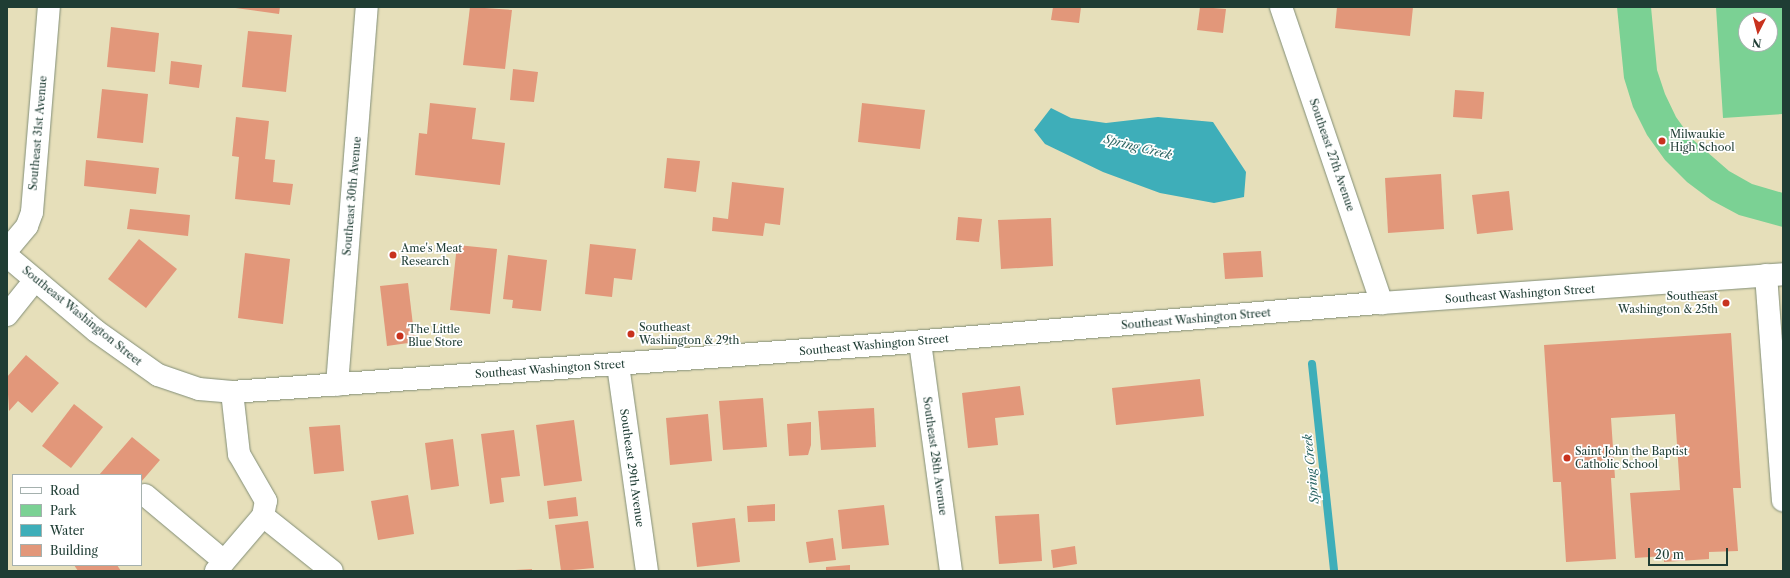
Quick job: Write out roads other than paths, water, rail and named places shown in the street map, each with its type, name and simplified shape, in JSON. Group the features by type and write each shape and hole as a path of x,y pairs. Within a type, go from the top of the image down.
{"street":[{"name":"Southeast 31st Avenue","path":"7,250 26,226 32,212 49,7"},
{"name":"Southeast 30th Avenue","path":"337,385 367,7"},
{"name":"Southeast 27th Avenue","path":"1281,7 1382,303"},
{"name":"Southeast Washington Street","path":"7,256 96,331 158,375 199,389 232,392 618,365 920,342 1382,303 1774,275"},
{"path":"1774,275 1783,500"},
{"path":"7,314 35,280"},
{"name":"Southeast 28th Avenue","path":"920,342 951,571"},
{"name":"Southeast 29th Avenue","path":"618,365 646,571"},
{"path":"145,495 220,566 263,516 266,501 239,454 232,392"},
{"path":"263,516 332,571"}],"water":[{"path":"1051,108 1071,118 1106,123 1158,117 1213,122 1246,172 1244,197 1214,203 1160,193 1103,172 1045,144 1034,130"}],"waterway":[{"name":"Spring Creek","path":"1312,364 1334,571"}],"place":[{"name":"Milwaukie High School","path":"1662,141"},
{"name":"Ame's Meat Research","path":"393,255"},
{"name":"Southeast Washington & 25th","path":"1726,303"},
{"name":"Southeast Washington & 29th","path":"631,334"},
{"name":"The Little Blue Store","path":"400,336"},
{"name":"Saint John the Baptist Catholic School","path":"1567,458"}]}
